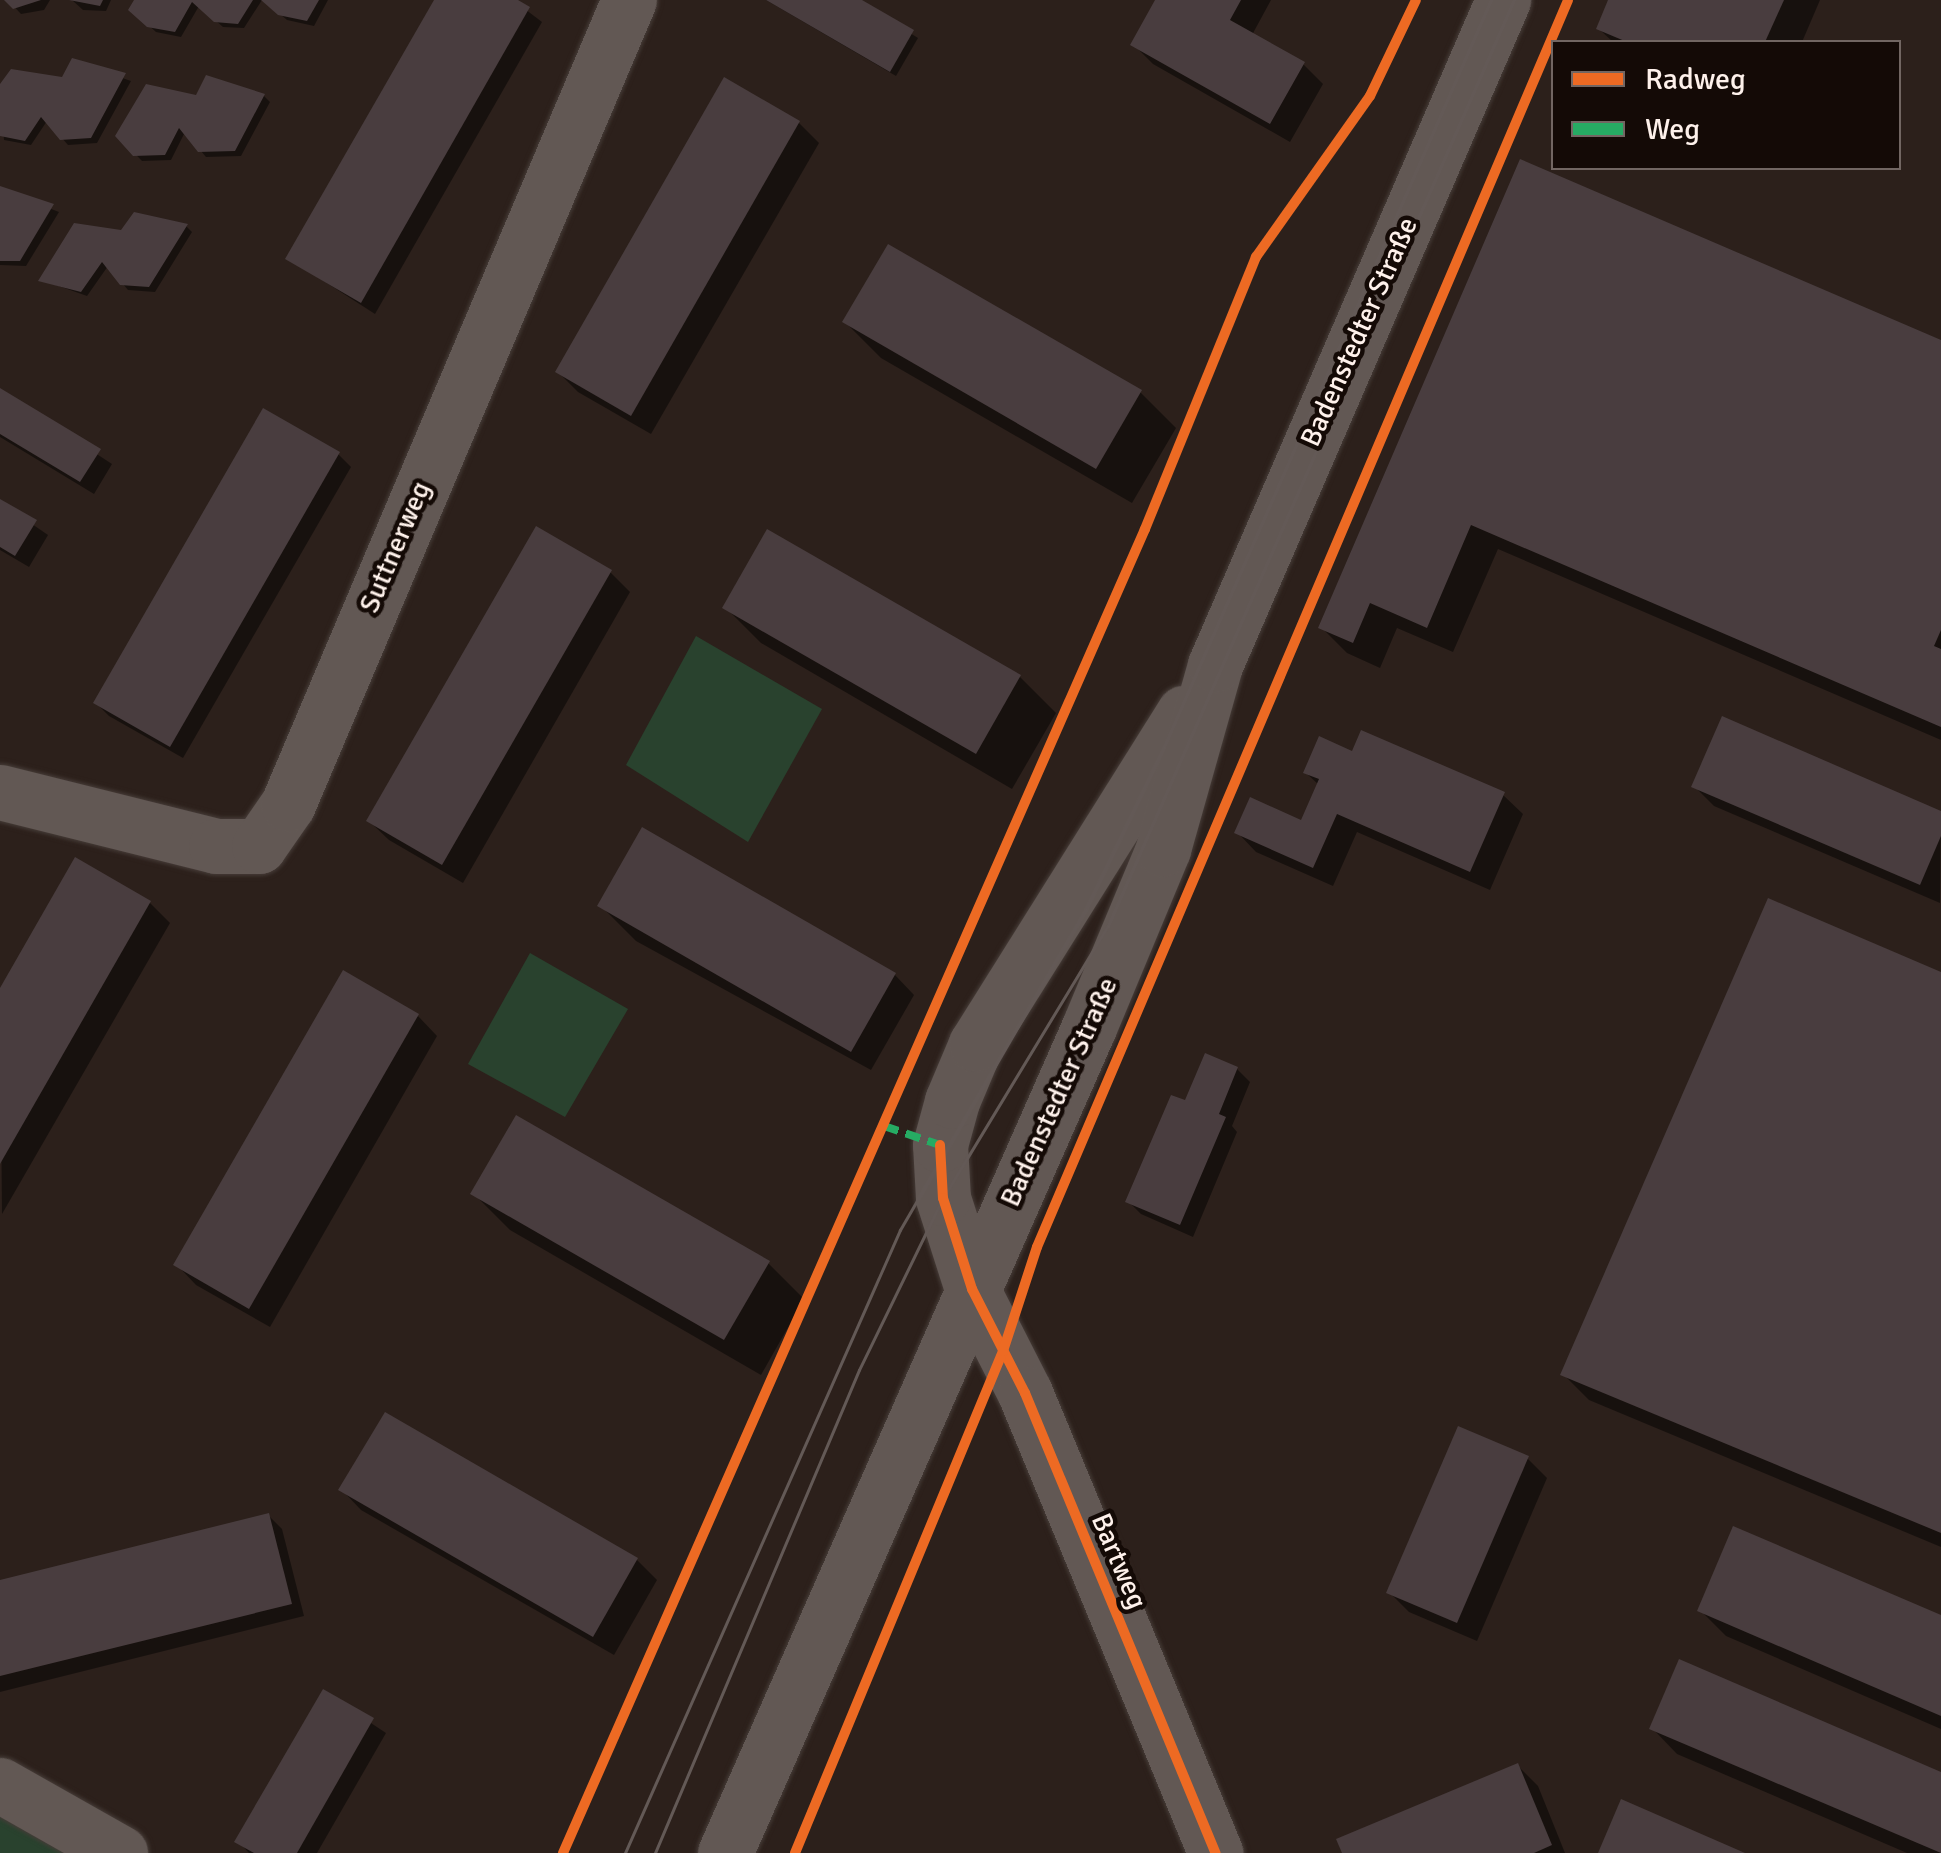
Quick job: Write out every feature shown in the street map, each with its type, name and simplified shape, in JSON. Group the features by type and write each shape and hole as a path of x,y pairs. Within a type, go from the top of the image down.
{"street":[{"name":"Suttnerweg","path":"0,792 216,846 260,846 288,804 628,0"},
{"name":"Badenstedter Straße","path":"724,1853 1163,849 1215,665 1504,0"},
{"name":"Badenstedter Straße","path":"972,1289 943,1198 940,1145 952,1101 976,1044 1215,665"},
{"name":"Bartweg","path":"972,1289 1025,1393 1216,1853"},
{"path":"0,1785 120,1853"}],"green space":[{"path":"696,636 822,709 748,842 626,765"},
{"path":"530,953 628,1009 565,1117 468,1064"},
{"path":"0,1816 66,1853 0,1853"}],"building":[{"path":"4,0 41,0 13,9"},
{"path":"69,0 103,0 100,6"},
{"path":"134,0 253,0 238,24 214,22 192,2 175,32 147,27 128,10"},
{"path":"261,0 319,0 307,21 278,15"},
{"path":"434,0 518,0 530,7 361,303 285,259"},
{"path":"766,0 862,0 914,30 890,72"},
{"path":"1155,0 1241,0 1230,20 1305,62 1270,124 1130,45"},
{"path":"1608,0 1784,0 1766,40 1622,40 1596,29"},
{"path":"72,58 126,73 91,138 60,140 41,117 25,141 0,136 0,84 11,69 62,77"},
{"path":"206,75 265,94 235,151 198,152 179,128 165,155 133,156 115,136 146,84 196,95"},
{"path":"724,77 800,121 631,416 555,372"},
{"path":"1520,159 1941,340 1941,630 1934,646 1941,649 1941,727 1471,525 1427,628 1370,603 1353,643 1318,628"},
{"path":"0,186 54,204 20,261 0,261"},
{"path":"134,212 188,224 149,287 120,285 102,262 81,292 38,281 74,223 121,230"},
{"path":"888,244 1142,390 1096,469 842,322"},
{"path":"0,388 101,449 80,482 0,434"},
{"path":"263,408 340,452 170,747 93,703"},
{"path":"0,499 37,520 15,556 0,547"},
{"path":"536,526 612,570 442,865 366,821"},
{"path":"767,529 1021,675 976,754 722,608"},
{"path":"1722,716 1941,811 1941,836 1920,885 1691,787"},
{"path":"1361,730 1505,792 1470,872 1337,814 1313,868 1234,833 1250,797 1301,820 1319,779 1303,773 1319,736 1352,751"},
{"path":"642,827 896,973 851,1052 597,906"},
{"path":"75,857 151,901 0,1164 0,988"},
{"path":"1768,898 1941,972 1941,1533 1560,1375"},
{"path":"343,970 419,1014 249,1309 173,1265"},
{"path":"1205,1053 1238,1067 1219,1114 1226,1117 1180,1225 1125,1202 1171,1095 1185,1100"},
{"path":"516,1115 770,1261 724,1340 470,1194"},
{"path":"385,1412 638,1558 593,1637 338,1490"},
{"path":"1458,1426 1529,1456 1457,1623 1386,1593"},
{"path":"269,1513 292,1604 0,1676 0,1580"},
{"path":"1733,1526 1941,1615 1941,1716 1697,1611"},
{"path":"1679,1659 1941,1772 1941,1853 1649,1729"},
{"path":"323,1689 374,1718 297,1853 254,1853 234,1842"},
{"path":"1518,1763 1552,1845 1534,1853 1342,1853 1336,1839"},
{"path":"1621,1799 1745,1853 1598,1853"}],"tram line":[{"path":"625,1853 900,1230 1086,909 1164,747 1491,0"},
{"path":"655,1853 859,1370 943,1198 1108,926 1514,0"}],"marked path":[{"path":"884,1126 940,1145"}],"cycle path":[{"path":"563,1853 1145,529 1256,257 1370,96 1416,0"},
{"path":"795,1853 1003,1351 1037,1247 1568,0"},
{"path":"940,1145 943,1198 972,1289 1025,1393 1216,1853"}]}
